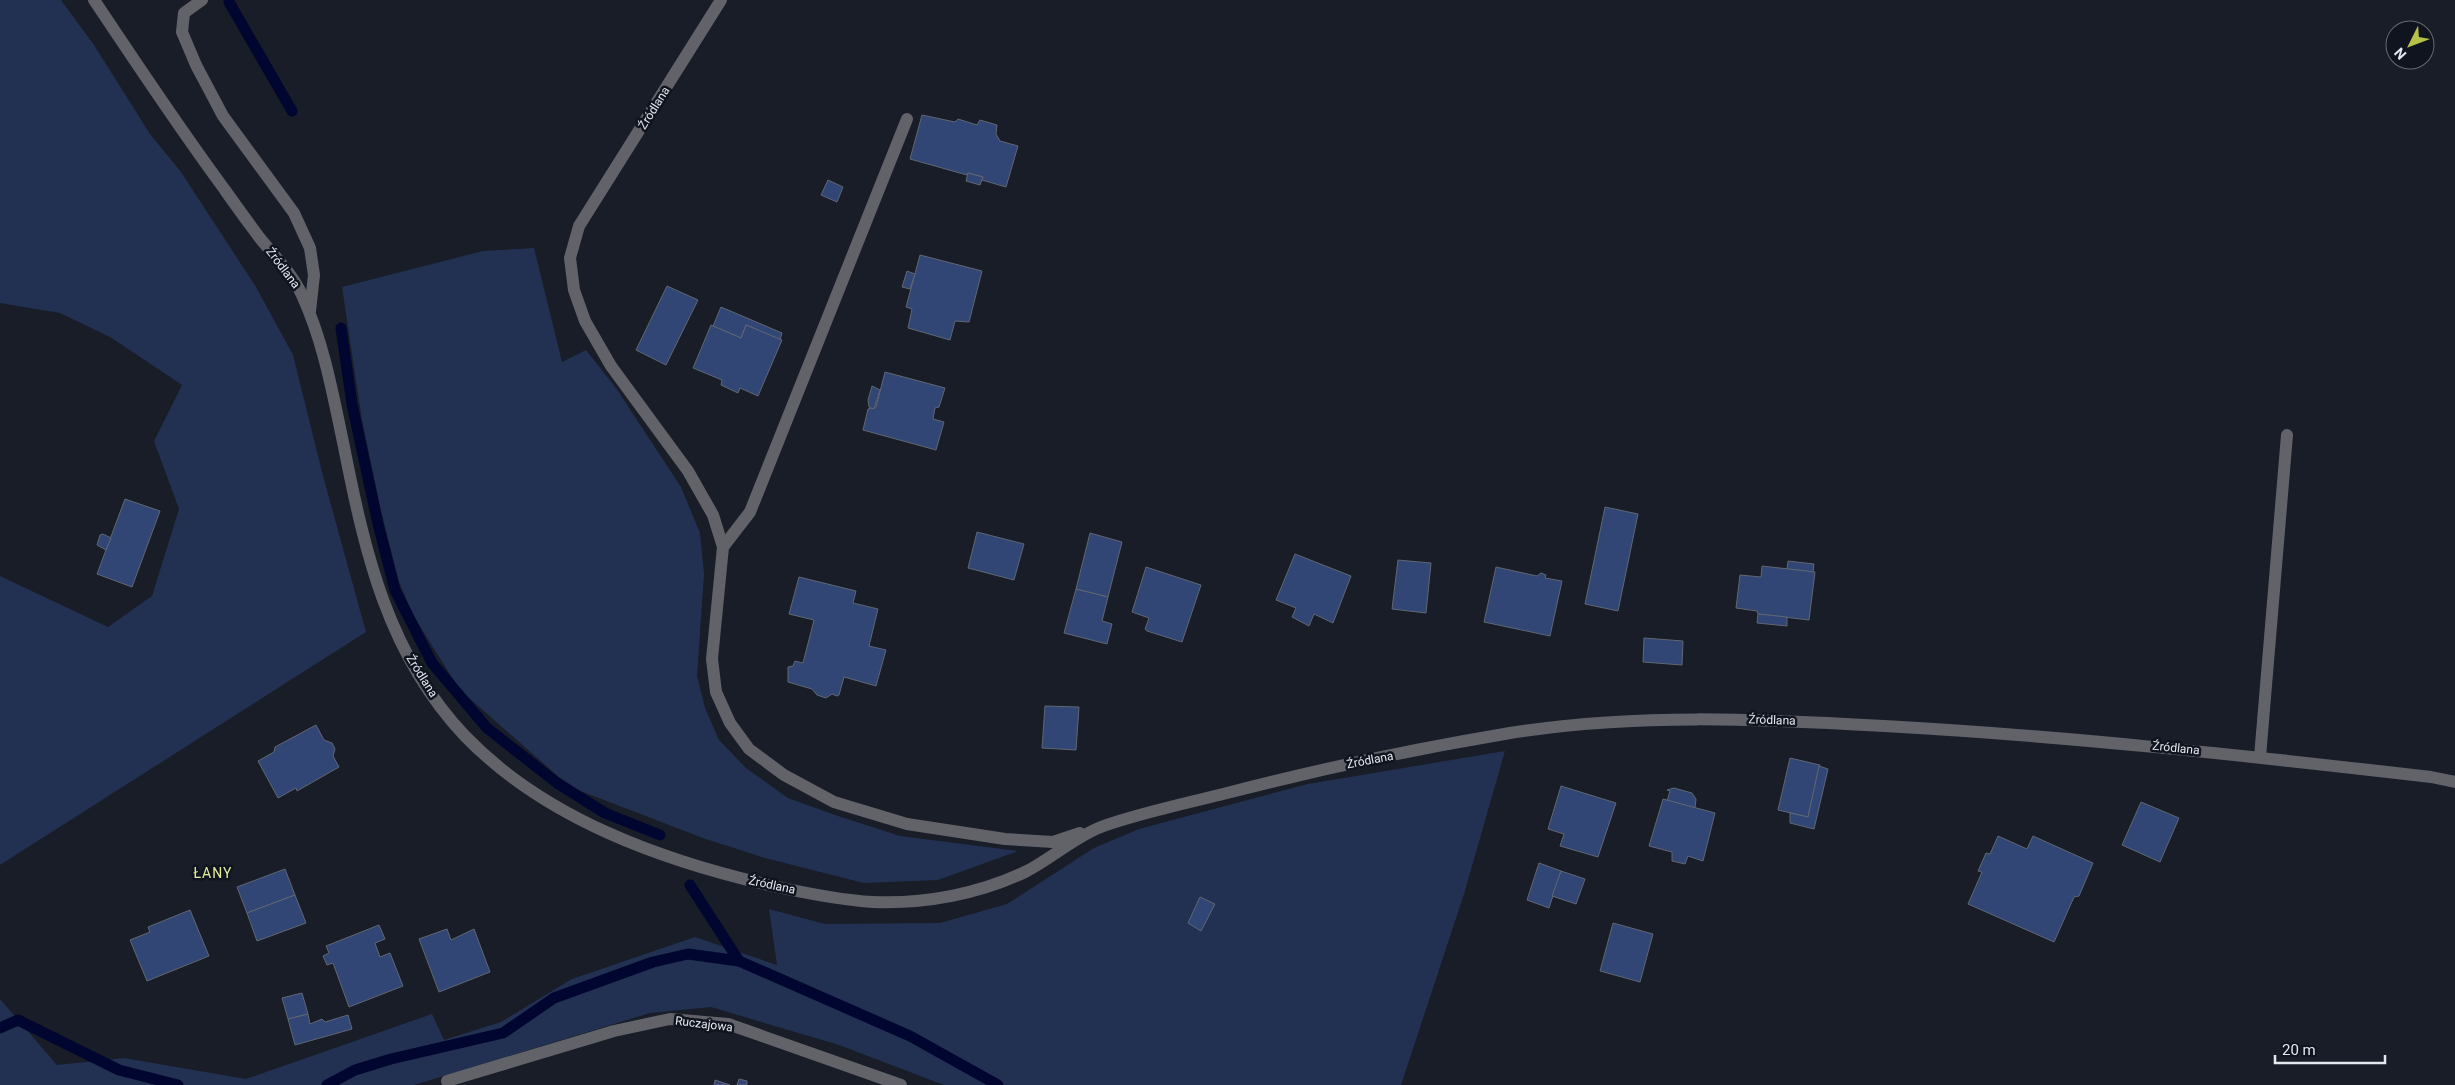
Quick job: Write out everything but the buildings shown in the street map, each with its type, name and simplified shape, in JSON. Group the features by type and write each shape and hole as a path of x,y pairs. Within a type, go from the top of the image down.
{"street":[{"name":"Źródlana","path":"94,0 191,144 258,235 298,284 319,333 355,506 373,575 399,639 432,694 466,737 515,778 564,811 625,841 721,874 806,893 874,902 936,898 986,888 1030,869 1097,828"},
{"path":"202,0 184,14 182,32 196,65 223,116 294,213 310,248 314,275 310,313"},
{"name":"Źródlana","path":"722,0 579,226 570,258 574,290 586,321 612,366 688,471 713,515 723,547 712,658 716,692 730,724 750,749 784,775 834,802 907,824 1005,838 1053,842 1097,828 1322,769 1516,732 1597,722 1702,718 1961,730 2147,744 2431,777 2455,782"},
{"path":"723,547 750,512 907,119"},
{"path":"2260,757 2287,435"},
{"name":"Ruczajowa","path":"447,1081 614,1031 670,1019 728,1024 901,1085"}],"shaded area":[{"path":"0,0 61,0 94,45 150,134 181,172 256,287 293,355 323,476 366,632 0,865 0,576 108,627 152,596 179,509 154,441 182,385 110,337 60,313 0,303"},
{"path":"534,248 562,362 586,350 616,388 681,487 700,533 704,574 697,676 705,708 719,740 746,768 788,798 900,836 1018,851 938,880 864,883 765,858 703,838 578,790 559,777 460,690 414,617 399,582 381,511 362,420 342,287 483,251"},
{"path":"1505,751 1464,894 1401,1085 944,1085 839,1045 711,1007 650,1013 414,1085 0,1085 0,999 57,1065 124,1058 246,1079 432,1014 444,1040 501,1022 572,979 695,937 777,965 769,909 825,924 940,923 1007,904 1094,848 1139,829 1308,784"}],"waterway":[{"path":"229,2 292,111"},
{"path":"341,328 352,404 378,524 395,590 432,663 487,728 557,783 605,813 660,835"},
{"path":"690,885 739,961"},
{"path":"327,1085 355,1070 391,1059 503,1033 554,998 653,962 688,954 739,961 910,1036 998,1085"},
{"path":"0,1028 18,1020 119,1070 178,1085"}],"district":[{"name":"ŁANY","path":"213,873"}]}
